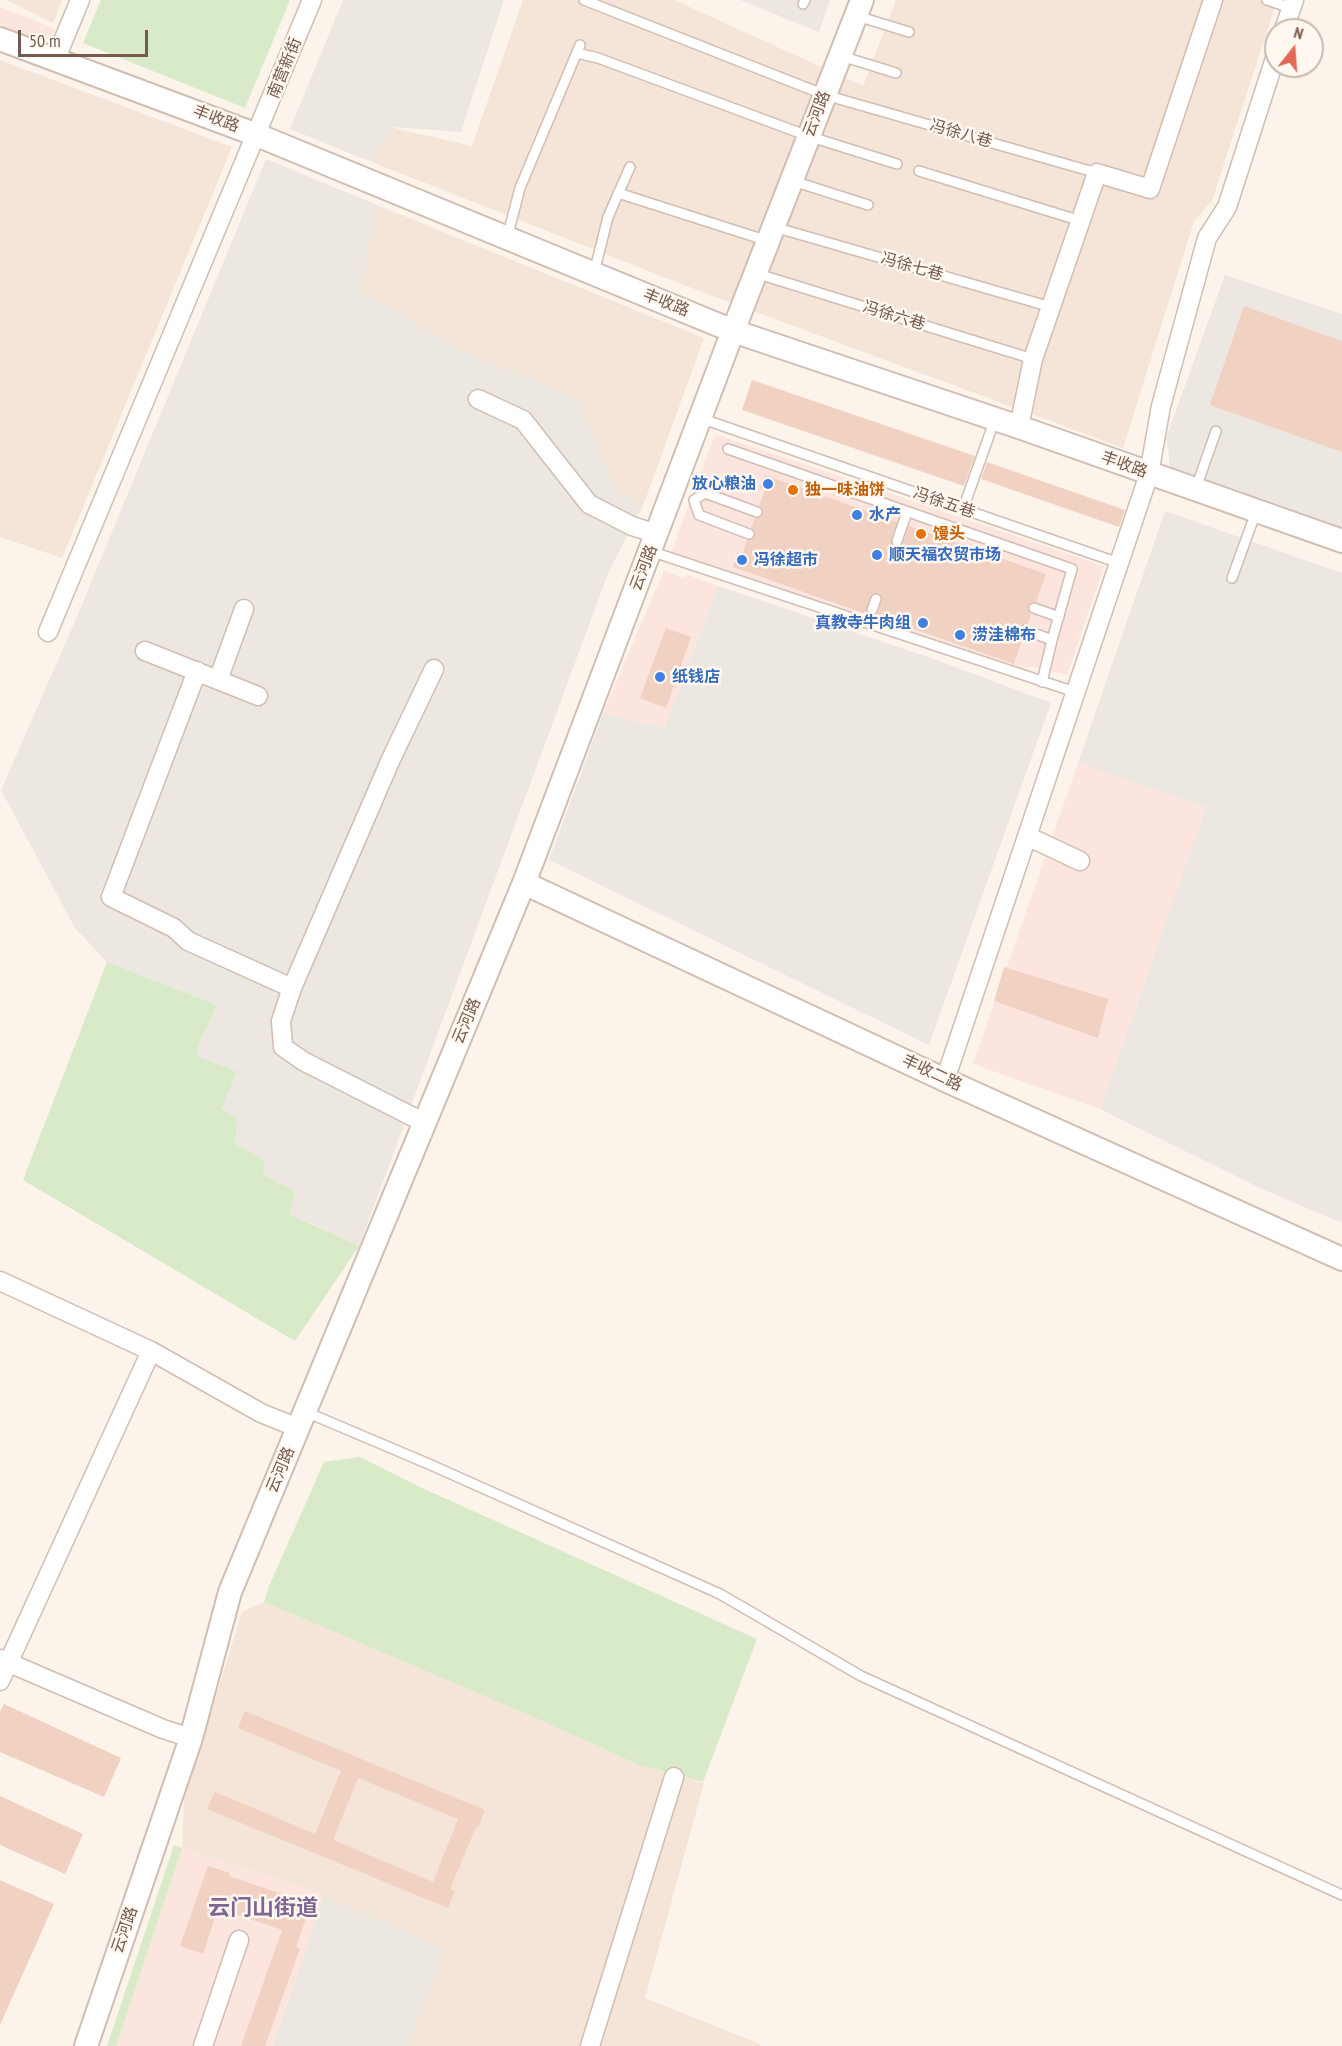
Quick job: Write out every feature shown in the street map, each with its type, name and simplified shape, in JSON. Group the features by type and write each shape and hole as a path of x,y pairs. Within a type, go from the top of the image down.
{"street":[{"path":"56,58 80,0"},
{"name":"南营新街","path":"48,632 312,0"},
{"path":"1019,427 1033,359 1097,173 1150,189 1213,0"},
{"name":"云河路","path":"86,2046 191,1738 230,1592 524,883 732,331 859,8"},
{"name":"丰收路","path":"0,39 257,135 732,331 1019,427 1342,541"},
{"path":"945,1080 1149,474 1161,406 1207,238 1227,207 1269,78"},
{"path":"478,399 523,420 589,504 632,526 654,543"},
{"path":"218,680 244,609"},
{"path":"145,651 258,696"},
{"path":"425,1123 303,1061 283,1047 281,1021 292,988 391,759 434,669"},
{"path":"197,671 111,897 174,927 188,941 292,988"},
{"path":"1027,836 1080,861"},
{"name":"丰收二路","path":"524,883 945,1080 1342,1259"},
{"path":"0,1281 151,1351 261,1413 302,1420"},
{"path":"0,1681 4,1661 151,1351"},
{"path":"4,1661 163,1729 191,1738"},
{"path":"590,2046 674,1777"},
{"path":"203,2046 239,1940"}],"lane":[{"name":"冯徐八巷","path":"584,0 825,95 1097,173"},
{"path":"1267,0 1293,4"},
{"path":"859,8 909,32"},
{"path":"507,238 520,188 578,49 808,136 897,164"},
{"path":"840,56 896,73"},
{"path":"594,273 608,217 630,166"},
{"path":"919,171 1082,221"},
{"path":"791,180 868,204"},
{"name":"冯徐七巷","path":"618,193 1051,307"},
{"name":"冯徐六巷","path":"755,273 1033,359"},
{"name":"冯徐五巷","path":"700,418 1119,563"},
{"path":"963,510 995,419"},
{"path":"1195,490 1216,430"},
{"path":"728,449 1072,569 1042,682"},
{"path":"749,534 699,515 694,500 705,493 757,512"},
{"path":"1233,578 1256,511"},
{"path":"897,541 907,512"},
{"path":"654,543 1075,692"},
{"path":"872,610 876,599"},
{"path":"1034,608 1059,617"},
{"path":"1025,630 1052,640"},
{"path":"302,1420 431,1465 720,1594 861,1677 1342,1895"}],"shaded area":[{"path":"7,0 62,0 53,23"},
{"path":"343,0 504,0 461,132 391,127 372,162 290,129"},
{"path":"523,0 674,0 863,86 896,0 1277,0 1271,18 1264,18 1264,40 1212,201 1194,221 1123,448 707,294 372,162 390,127 472,146"},
{"path":"740,0 830,0 819,32"},
{"path":"0,7 56,29 44,42 0,25"},
{"path":"0,60 232,147 62,558 0,537"},
{"path":"266,159 377,205 360,291 463,351 578,400 616,490 643,506 609,571 359,1246 288,1213 295,1191 262,1175 265,1161 234,1144 237,1118 221,1108 197,1056 198,1045 217,1005 107,962 75,928 1,790 76,619"},
{"path":"377,205 704,338 643,506 616,490 578,400 463,351 360,291"},
{"path":"1225,275 1342,314 1342,529 1169,468 1166,438"},
{"name":"顺天福农贸市场","path":"715,434 1104,566 1067,675 1034,667 1020,667 671,553"},
{"path":"1165,511 1342,573 1342,1223 1262,1189 1100,1109 1206,807 1078,763"},
{"path":"664,570 683,578 688,575 718,586 664,728 603,713"},
{"path":"718,586 931,658 1051,703 929,1045 549,860 603,713 664,728"},
{"path":"1078,763 1206,807 1100,1109 973,1064"},
{"path":"264,1602 531,1716 639,1765 704,1783 645,1998 760,2044 759,2046 408,2046 443,1950 324,1895 182,1848 184,1800 242,1612"},
{"path":"182,1848 324,1895 273,2046 116,2046"},
{"path":"324,1895 444,1951 408,2046 273,2046"}],"green space":[{"path":"101,0 290,0 245,108 83,43"},
{"path":"107,962 217,1005 198,1045 197,1056 237,1072 221,1108 237,1118 235,1144 265,1161 263,1175 295,1191 289,1214 359,1246 295,1341 23,1180"},
{"path":"360,1457 420,1487 757,1639 703,1782 639,1765 531,1716 264,1602 324,1462"},
{"path":"174,1845 182,1848 116,2046 107,2046"}],"building":[{"path":"1244,306 1342,341 1342,452 1210,405"},
{"path":"752,380 975,456 964,486 742,410"},
{"path":"987,462 1125,510 1119,527 981,479"},
{"path":"765,475 897,522 891,539 894,547 902,546 909,526 1046,574 1036,602 1028,605 1031,614 1028,624 1021,624 1019,628 1019,634 1023,637 1014,664 876,616 882,601 878,593 871,594 866,612 863,613 733,567 738,553 742,555 747,540 755,537 755,532 751,528 755,518 763,514 759,506 765,490 760,488"},
{"path":"666,628 691,637 666,708 640,698"},
{"path":"1004,967 1108,999 1098,1038 994,1001"},
{"path":"4,1704 121,1758 104,1797 0,1752 0,1712"},
{"path":"245,1711 485,1810 450,1889 455,1891 448,1908 207,1809 215,1792 315,1834 341,1771 238,1728","holes":["358,1778 458,1819 433,1882 333,1840"]},
{"path":"0,1796 83,1834 65,1874 0,1845"},
{"path":"208,1866 230,1873 229,1876 311,1904 296,1947 300,1948 265,2046 241,2046 282,1930 218,1908 203,1954 180,1946"},
{"path":"0,1880 54,1904 0,2025"}],"place":[{"name":"放心粮油","path":"768,484"},
{"name":"独一味油饼","path":"793,490"},
{"name":"水产","path":"857,515"},
{"name":"馒头","path":"921,534"},
{"name":"顺天福农贸市场","path":"877,555"},
{"name":"冯徐超市","path":"742,560"},
{"name":"真教寺牛肉组","path":"923,623"},
{"name":"涝洼棉布","path":"960,635"},
{"name":"纸钱店","path":"660,677"}],"district":[{"name":"云门山街道","path":"263,1909"}]}
